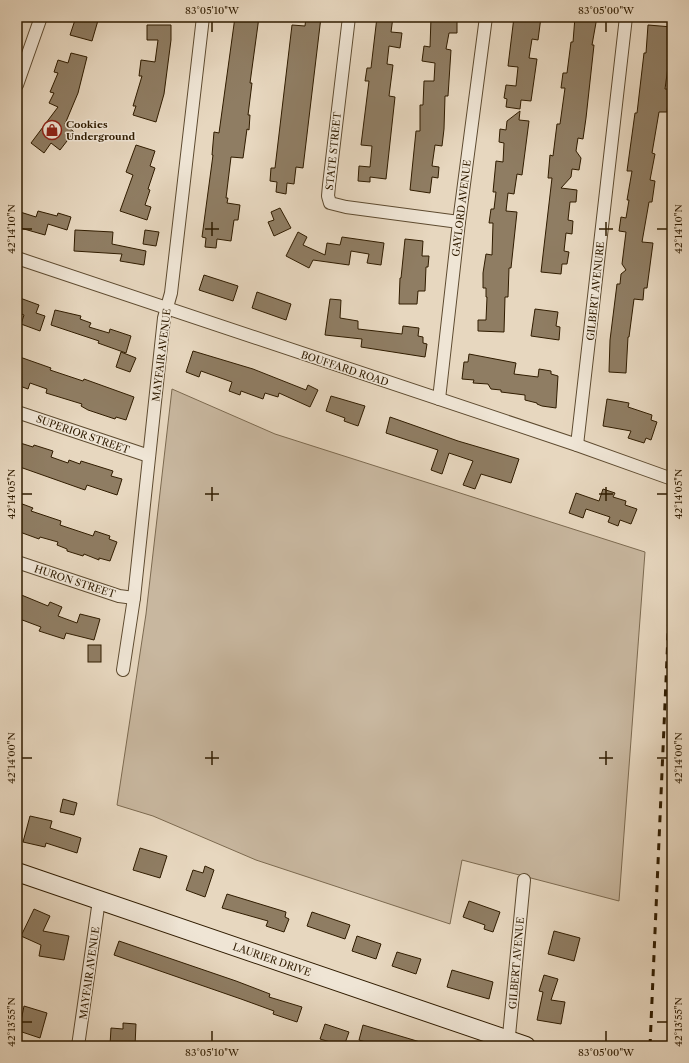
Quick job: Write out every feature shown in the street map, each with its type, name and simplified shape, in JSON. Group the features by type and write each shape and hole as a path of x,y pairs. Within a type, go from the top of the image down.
{"street":[{"path":"17,85 41,17"},
{"name":"MAYFAIR AVENUE","path":"123,670 134,598 163,326 172,285 203,17"},
{"name":"STATE STREET","path":"349,17 329,185 328,196 330,203 346,207 459,222"},
{"name":"GAYLORD AVENUE","path":"439,399 459,222 486,17"},
{"name":"GILBERT AVENURE","path":"577,445 626,17"},
{"name":"BOUFFARD ROAD","path":"17,258 577,445 672,479"},
{"name":"SUPERIOR STREET","path":"17,412 149,456"},
{"name":"HURON STREET","path":"17,562 119,596 134,598"},
{"name":"LAURIER DRIVE","path":"17,872 508,1043 526,1046"},
{"name":"GILBERT AVENUE","path":"508,1043 524,880"},
{"name":"MAYFAIR AVENUE","path":"78,1046 99,900"}],"shaded area":[{"path":"172,389 275,434 645,552 619,901 462,860 450,924 256,860 153,816 117,805 146,614"}],"building":[{"path":"76,17 99,17 92,41 70,35"},
{"path":"235,17 259,17 250,83 252,83 248,115 250,115 249,130 247,129 243,158 231,157 226,198 228,198 227,203 240,205 238,220 234,220 231,241 217,239 216,248 205,247 206,238 202,237 213,155 214,132 219,133"},
{"path":"306,17 321,17 303,168 296,167 294,184 287,183 286,194 276,192 277,182 270,181 271,168 275,168 292,25 305,26"},
{"path":"377,17 393,17 391,32 402,33 400,48 389,46 387,64 393,65 389,96 395,97 386,179 370,177 370,182 358,181 359,166 370,167 372,146 361,145 369,81 365,81 367,68 371,68"},
{"path":"457,17 457,33 449,33 446,49 451,50 448,96 445,96 442,146 435,145 432,166 439,167 438,178 432,177 430,193 410,190 416,131 420,131 420,105 423,105 424,81 434,81 435,63 422,61 424,46 430,47 431,18"},
{"path":"514,17 541,17 538,40 532,39 529,58 537,59 531,101 521,100 520,109 506,107 507,99 504,98 506,85 516,86 518,67 508,66"},
{"path":"575,17 597,17 592,45 594,45 583,139 578,138 576,151 581,158 579,170 572,169 571,177 561,188 577,190 576,202 570,202 568,220 573,221 572,234 566,233 564,251 569,252 567,264 562,264 561,274 541,272 552,178 548,178 550,155 553,156 557,124 560,124 565,88 561,88 563,73 567,73 571,42 573,42"},
{"path":"147,25 171,25 171,40 164,94 156,122 133,115 136,106 133,106 142,76 139,76 141,60 155,62 158,40 147,40"},
{"path":"648,25 672,27 672,52 670,52 665,89 669,89 667,112 659,112 652,153 655,154 650,180 655,181 652,202 649,202 642,242 653,243 647,288 644,288 643,300 634,299 628,337 626,373 609,372 610,340 617,284 620,284 621,274 626,270 622,264 626,232 619,231 621,217 626,218 629,200 627,200 632,171 627,171 635,113 637,113 644,53 646,53"},
{"path":"71,53 87,57 78,93 65,124 74,132 60,150 51,143 44,153 31,143 58,107 49,103 54,93 50,92 58,73 54,72 58,60 68,63"},
{"path":"520,111 519,120 529,121 522,175 517,174 514,194 508,193 506,211 517,212 511,268 509,268 508,297 505,297 504,332 478,331 478,320 486,320 487,297 486,288 483,288 483,273 486,254 492,255 493,223 489,223 491,209 494,209 496,192 493,192 496,161 503,162 504,143 499,142 500,129 506,130 507,121"},
{"path":"136,145 155,151 150,166 155,168 148,189 150,190 145,205 151,207 147,220 120,211 133,175 126,172"},
{"path":"280,208 291,228 274,236 268,222 274,220 271,212"},
{"path":"17,211 36,217 38,211 57,216 58,213 71,217 67,230 48,224 45,235 17,227"},
{"path":"75,230 113,232 112,244 146,251 144,265 120,261 122,254 74,251"},
{"path":"145,230 159,232 156,246 143,244"},
{"path":"298,232 307,237 303,245 325,255 327,243 340,245 342,237 384,243 381,265 367,263 369,254 351,251 349,265 313,260 309,268 286,256"},
{"path":"405,239 423,241 422,256 429,256 428,267 426,267 425,291 418,291 417,304 399,304 400,278"},
{"path":"204,275 238,286 233,301 199,290"},
{"path":"257,292 291,304 286,320 252,308"},
{"path":"20,298 39,305 36,313 45,316 40,331 21,324 24,315 17,312"},
{"path":"330,299 341,300 340,318 358,321 358,329 402,334 403,326 419,328 418,336 423,337 423,343 427,344 425,357 361,347 362,339 325,335"},
{"path":"535,309 558,312 556,326 560,327 559,340 531,336"},
{"path":"55,310 81,316 80,319 91,323 89,327 109,333 110,329 131,336 126,353 98,343 99,341 51,325"},
{"path":"193,351 253,369 306,390 308,385 318,390 310,407 279,393 278,397 265,393 263,399 241,391 240,395 229,391 232,382 201,371 199,377 186,372"},
{"path":"121,352 136,358 130,372 116,367"},
{"path":"469,354 516,363 514,374 538,377 539,369 551,371 551,374 558,376 556,408 542,406 525,400 525,395 501,392 501,390 491,389 488,384 473,383 474,380 462,379 464,362 468,362"},
{"path":"17,356 51,368 50,370 83,381 84,379 134,397 126,420 116,417 115,419 88,410 81,406 82,404 46,393 47,389 30,383 28,389 17,385"},
{"path":"331,396 365,406 358,426 344,421 345,418 326,411"},
{"path":"607,399 629,403 628,407 652,415 651,420 657,422 651,440 646,438 644,443 628,438 631,431 603,426"},
{"path":"390,417 458,441 519,459 511,483 481,474 475,489 463,485 473,461 449,453 442,474 431,470 438,450 386,433"},
{"path":"17,442 33,447 34,445 53,451 51,457 68,463 69,460 80,464 81,461 113,471 111,476 122,479 117,495 87,485 85,490 17,466"},
{"path":"603,489 615,493 613,497 626,501 625,505 637,509 631,524 620,520 618,526 608,522 610,517 586,509 583,518 569,513 576,493 599,501"},
{"path":"17,502 33,508 31,511 61,521 60,525 93,536 95,531 110,536 109,539 117,542 110,561 99,558 99,560 84,554 83,556 67,551 67,549 57,545 58,542 40,537 39,539 17,531"},
{"path":"19,594 48,606 50,602 62,607 58,616 77,623 80,614 100,619 94,640 66,633 64,639 39,631 41,627 17,618 17,600"},
{"path":"88,645 101,645 101,662 88,662"},
{"path":"63,799 77,803 74,815 60,812"},
{"path":"30,816 52,821 50,828 81,838 77,853 46,843 45,847 23,842"},
{"path":"140,848 167,856 160,878 133,870"},
{"path":"205,866 214,870 205,897 186,890 193,870 203,873"},
{"path":"227,894 286,912 285,917 289,919 284,932 266,926 268,921 222,908"},
{"path":"469,901 500,912 493,932 484,929 485,925 463,917"},
{"path":"34,909 50,916 43,931 69,936 64,960 39,956 41,945 21,936"},
{"path":"312,912 350,925 345,939 307,926"},
{"path":"554,931 580,938 574,961 548,954"},
{"path":"357,936 381,944 376,959 352,951"},
{"path":"119,941 236,981 270,994 269,997 302,1007 297,1022 273,1014 274,1011 114,955"},
{"path":"397,952 421,959 416,974 392,966"},
{"path":"452,970 493,982 489,999 447,987"},
{"path":"544,975 558,979 551,1000 565,1002 561,1024 537,1020 543,992 539,991"},
{"path":"24,1006 47,1013 40,1038 19,1031"},
{"path":"123,1023 136,1024 135,1046 110,1045 111,1028 123,1029"},
{"path":"325,1024 349,1032 344,1046 320,1039"},
{"path":"363,1025 427,1044 427,1046 379,1046 359,1040"}],"railway":[{"path":"650,1046 672,544"}],"place":[{"name":"Cookies Underground","path":"52,130"}]}
